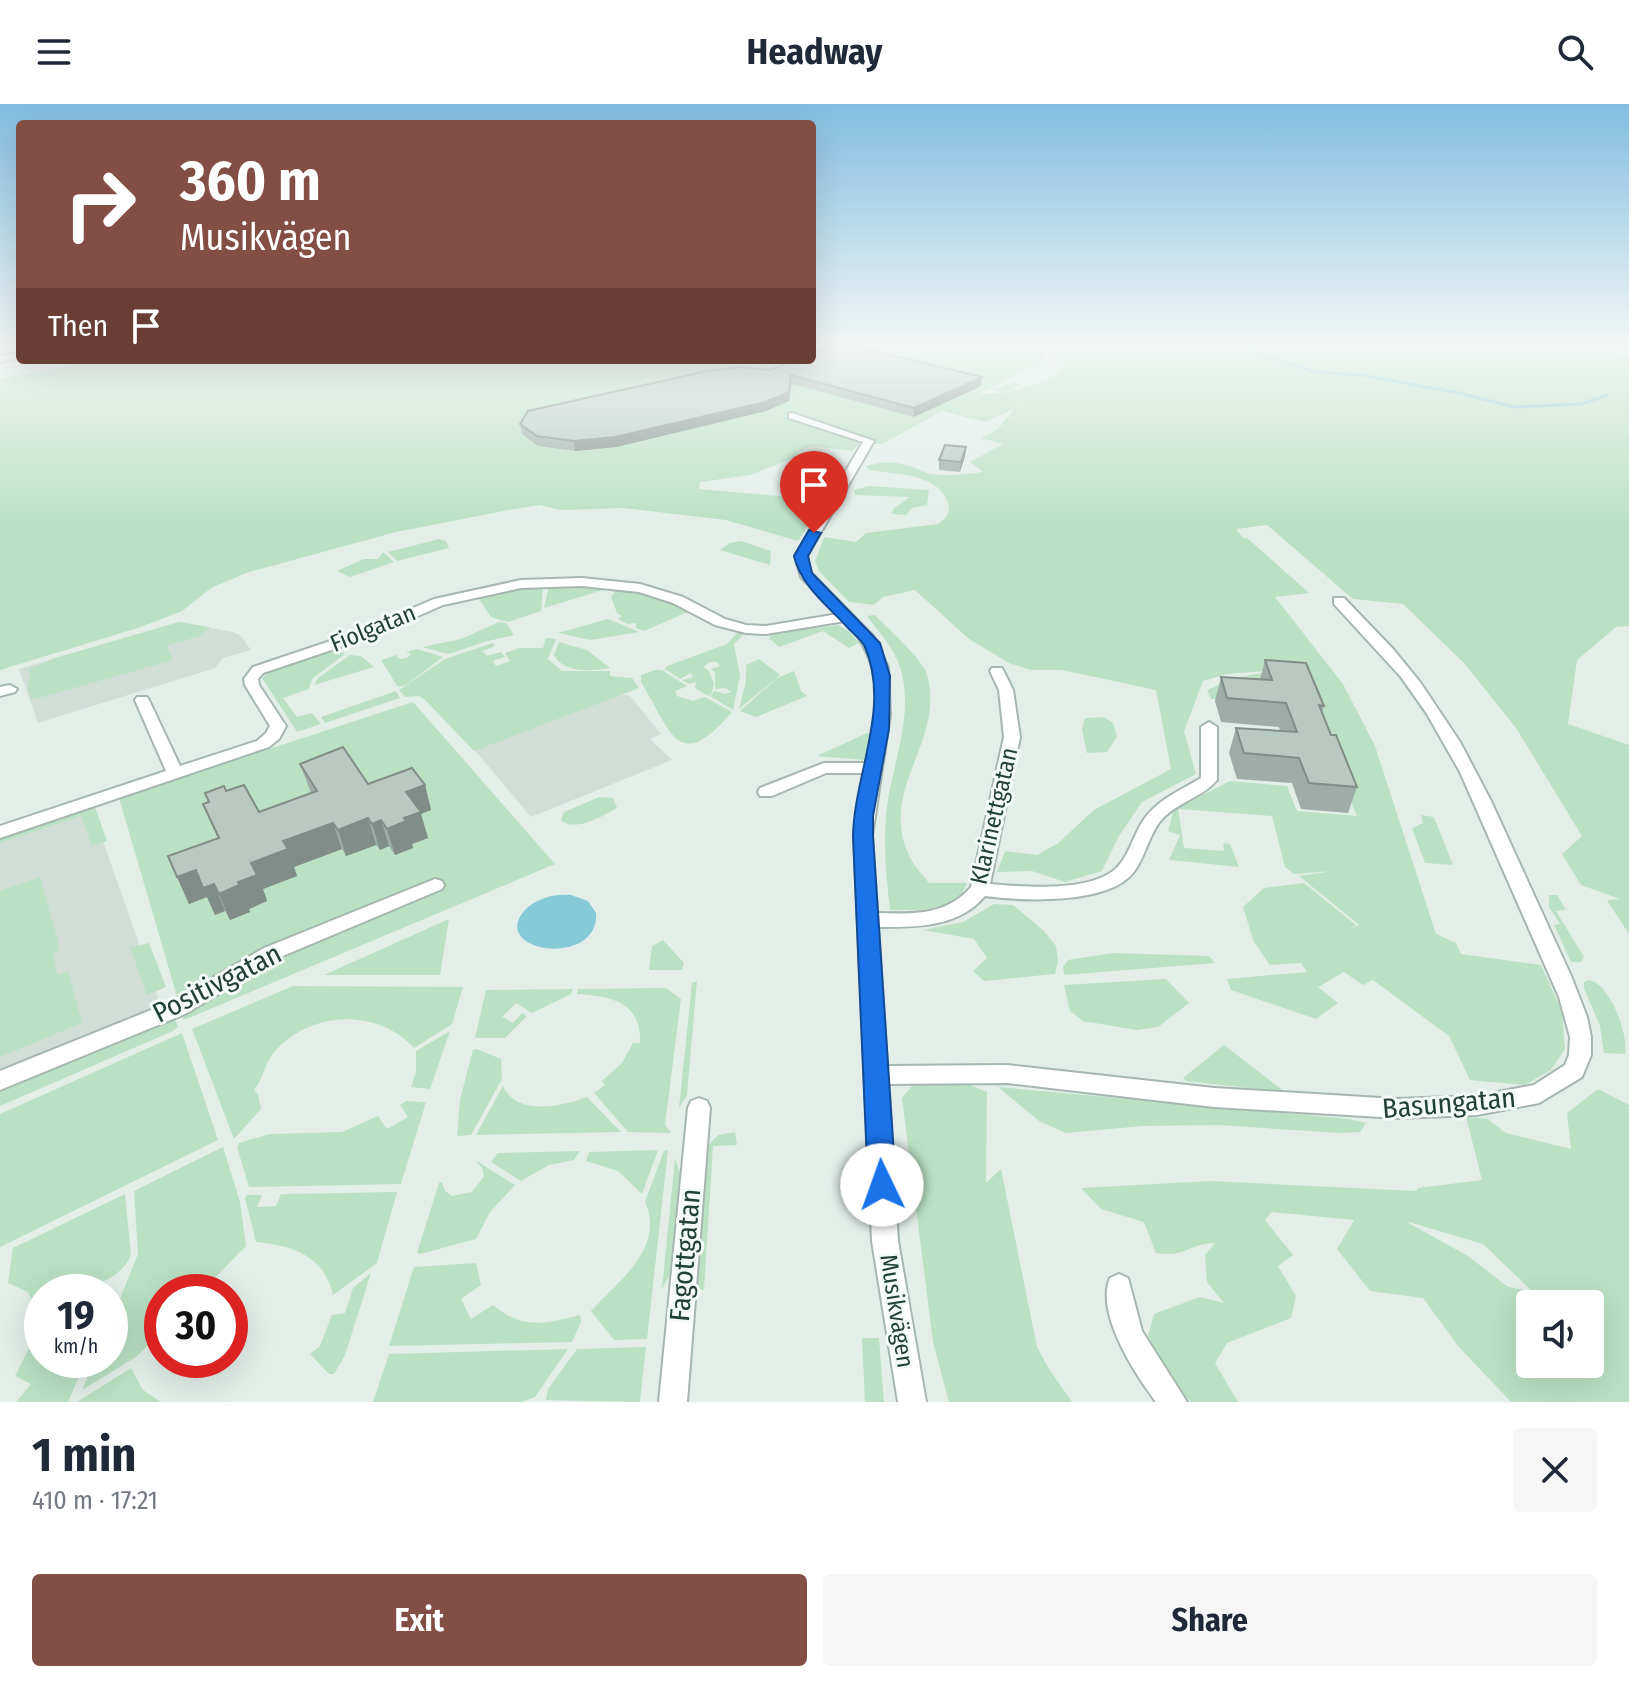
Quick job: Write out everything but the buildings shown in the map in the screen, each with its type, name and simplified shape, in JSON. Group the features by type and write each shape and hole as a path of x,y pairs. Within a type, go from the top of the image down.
{"street":[{"name":"Musikvägen","path":"792,416 869,441 801,556 805,574 872,643 878,657 882,706 863,816 867,920 885,1241 912,1402"},
{"name":"Fiolgatan","path":"0,832 263,744 273,736 278,726 252,685 251,679 258,670 365,634 420,608 477,591 562,582 640,588 678,600 731,627 753,630 846,617"},
{"name":"Basungatan","path":"876,1075 1002,1074 1381,1110 1510,1103 1559,1085 1574,1071 1581,1052 1570,996 1476,784 1413,681 1339,601"},
{"name":"Klarinettgatan","path":"867,920 910,920 946,915 973,899 980,889 1012,737 1006,690 997,671"},
{"path":"142,700 175,773"},
{"path":"980,889 1044,892 1106,883 1120,876 1149,824 1161,810 1209,780 1209,727"},
{"path":"766,792 824,768 873,768"},
{"name":"Positivgatan","path":"0,1081 178,1008 271,953 435,885"},
{"name":"Fagottgatan","path":"673,1402 699,1108"},
{"path":"1119,1287 1123,1323 1144,1362 1173,1402"}],"shaded area":[{"path":"179,622 233,632 241,636 251,650 223,658 215,668 38,723 19,669"},
{"path":"543,677 630,696 661,734 650,739 672,760 531,817 467,741"},
{"path":"92,810 161,1006 0,1075 0,841"}],"green space":[{"path":"0,404 1629,404 1629,626 1616,627 1577,660 1568,724 1629,745 1629,934 1607,900 1620,899 1581,885 1562,854 1582,836 1516,728 1464,663 1403,604 1353,599 1267,525 1236,529 1309,593 1275,597 1343,684 1375,746 1436,934 1456,943 1461,954 1541,965 1562,1012 1565,1049 1551,1070 1525,1085 1470,1080 1449,1036 1373,980 1363,985 1344,972 1318,987 1338,1003 1316,1019 1231,990 1227,979 1307,972 1301,963 1270,965 1254,942 1243,907 1264,888 1304,883 1356,925 1352,928 1359,925 1299,876 1333,871 1294,874 1285,867 1272,816 1178,809 1184,848 1224,851 1223,843 1230,844 1239,867 1169,860 1180,835 1168,831 1174,810 1230,781 1287,786 1297,811 1357,816 1302,685 1257,700 1211,699 1207,690 1235,678 1277,670 1227,674 1203,681 1184,731 1196,774 1142,802 1119,836 1102,871 1065,882 1032,871 997,872 1005,851 1037,855 1057,844 1094,810 1171,769 1156,690 1062,670 1032,670 1009,663 969,639 915,590 883,597 874,605 849,602 819,571 815,561 824,537 856,542 866,533 938,524 947,515 949,507 943,493 935,486 926,480 869,470 866,466 897,463 938,475 983,472 970,462 1003,444 981,438 998,429 1014,409 985,422 942,411 882,444 860,443 852,451 813,446 797,452 801,455 750,475 700,482 699,489 825,500 798,541 726,520 623,508 561,510 540,505 514,509 396,532 246,573 211,588 182,611 141,627 0,670"},
{"path":"869,486 929,490 927,505 912,508 906,515 892,514 893,509 910,497 855,495 854,490"},
{"path":"439,539 446,541 449,548 397,561 388,552"},
{"path":"741,541 771,551 770,565 720,550 730,543"},
{"path":"383,552 394,562 350,577 337,571 364,559 378,559"},
{"path":"549,586 602,587 603,590 544,608"},
{"path":"543,587 541,611 508,622 491,617 479,599 505,590"},
{"path":"617,589 653,596 690,611 644,631 636,628 636,623 628,624 618,619 622,616 617,613 611,597"},
{"path":"875,615 924,668 930,699 928,721 901,806 901,829 908,853 929,883 967,883 958,902 922,910 890,910 885,855 886,814 902,734 905,700 897,660 867,616"},
{"path":"608,619 639,632 591,640 558,633"},
{"path":"179,622 210,627 199,636 166,646 173,660 32,700 28,690 30,669 55,658"},
{"path":"499,622 506,623 514,635 449,654 422,647 461,639"},
{"path":"838,625 850,632 859,643 849,648 823,631 779,647 769,638 772,634"},
{"path":"738,632 745,633 734,644 740,676 733,710 710,696 715,691 731,692 726,688 715,689 715,673 711,669 720,666 717,662 703,667 709,671 714,683 708,696 695,688 696,682 689,684 682,680 693,677 691,673 680,679 665,669 727,644"},
{"path":"546,638 556,639 548,659 562,671 610,671 610,676 632,678 639,688 474,751 425,700 419,696 405,697 399,690 445,659 493,643 495,646 482,651 487,656 501,652 505,657 493,661 496,666 510,661 505,653 519,648 543,648"},
{"path":"559,642 587,650 610,668 587,670 564,665 554,655"},
{"path":"417,649 443,657 406,685 398,687 381,660 396,655 400,659 407,658 411,654 406,652"},
{"path":"338,650 345,654 312,679 309,689 283,698 297,717 312,713 321,724 297,732 262,678 274,669"},
{"path":"350,655 361,656 374,667 314,685 318,678"},
{"path":"759,659 780,675 739,709 746,681 746,665"},
{"path":"662,670 687,686 675,691 677,696 693,701 705,697 732,712 699,741 688,744 678,740 669,731 641,682 641,675"},
{"path":"794,671 801,691 807,696 756,717 740,711 777,678"},
{"path":"396,691 400,698 325,723 321,717"},
{"path":"413,702 555,864 184,1020 119,798"},
{"path":"1104,717 1113,723 1117,737 1107,752 1087,753 1082,729 1085,718"},
{"path":"867,733 871,734 865,760 817,756"},
{"path":"599,797 613,798 617,808 581,824 567,824 561,820 564,812"},
{"path":"95,807 107,841 92,846 81,816 0,843 0,839"},
{"path":"1421,815 1434,817 1453,865 1425,863 1412,828 1423,823"},
{"path":"40,877 60,948 53,956 58,975 68,971 82,1023 0,1057 0,891"},
{"path":"1549,895 1557,895 1566,910 1556,911 1584,957 1581,962 1571,962 1554,925 1560,924 1549,907"},
{"path":"994,904 1013,905 1044,931 1056,946 1058,961 1055,974 984,981 973,971 987,958 974,939 923,930 963,922"},
{"path":"449,919 440,975 324,975"},
{"path":"663,940 684,963 682,970 649,970 652,946"},
{"path":"149,943 166,987 147,995 130,948"},
{"path":"1113,953 1209,956 1215,963 1064,975 1063,967 1068,960"},
{"path":"1166,979 1189,1003 1158,1027 1137,1030 1083,1021 1070,1011 1064,985"},
{"path":"1588,980 1604,990 1616,1011 1624,1035 1625,1054 1604,1053 1600,1026 1584,988 1584,982"},
{"path":"697,981 687,1095 679,1108 692,983"},
{"path":"293,986 463,987 452,1024 414,1048 399,1035 363,1020 324,1022 289,1038 274,1052 254,1090 261,1109 234,1139 192,1029"},
{"path":"666,988 681,999 665,1125 671,1133 628,1132 594,1093 605,1085 602,1081 622,1063 633,1043 640,1043 636,1018 622,1004 577,994 578,989"},
{"path":"573,989 571,994 532,1013 516,1003 502,1017 513,1023 522,1013 527,1016 505,1038 475,1038 486,990"},
{"path":"175,1019 178,1027 173,1031 0,1106 0,1086 66,1061 68,1064"},
{"path":"450,1031 430,1089 411,1087 416,1072 416,1051"},
{"path":"182,1033 218,1140 0,1247 0,1114"},
{"path":"1224,1045 1285,1092 1186,1081 1183,1078"},
{"path":"473,1050 501,1059 502,1079 471,1135 457,1136 460,1100"},
{"path":"967,1084 987,1092 986,1183 1001,1169 1037,1347 1072,1402 949,1402 933,1342 902,1098 913,1085"},
{"path":"503,1086 510,1096 529,1105 553,1106 587,1097 621,1132 476,1135"},
{"path":"998,1087 1366,1123 1360,1132 1340,1133 1218,1125 1143,1126 1066,1133 1039,1121"},
{"path":"1598,1089 1629,1105 1629,1402 1511,1402 1459,1347 1423,1298 1370,1291 1337,1249 1354,1220 1272,1212 1265,1220 1293,1255 1278,1266 1296,1296 1291,1318 1227,1343 1215,1363 1238,1402 1191,1402 1169,1377 1148,1336 1154,1314 1200,1297 1224,1303 1207,1282 1205,1255 1215,1243 1174,1254 1156,1253 1144,1222 1101,1209 1081,1188 1210,1181 1416,1191 1418,1188 1482,1180 1466,1117 1488,1119 1506,1133 1571,1149 1567,1113"},
{"path":"406,1101 426,1102 401,1184 249,1187 237,1147 239,1143 270,1134 342,1132 378,1116 387,1129 408,1117 400,1105"},
{"path":"735,1132 737,1145 713,1146 704,1290 694,1290 706,1148 718,1135"},
{"path":"223,1147 240,1202 246,1246 219,1274 144,1274 144,1349 128,1362 128,1279 138,1254 134,1191"},
{"path":"658,1150 642,1194 618,1171 586,1161 589,1152"},
{"path":"668,1150 647,1339 614,1340 591,1311 625,1275 644,1249 650,1219 645,1202 664,1151"},
{"path":"580,1151 574,1160 549,1165 521,1181 491,1162 498,1153"},
{"path":"675,1158 680,1173 671,1272 662,1289"},
{"path":"475,1160 515,1185 490,1212 476,1239 417,1253 439,1183 442,1182 445,1191 452,1196 472,1192 484,1176"},
{"path":"397,1192 377,1263 333,1295 322,1270 305,1255 282,1246 256,1242 245,1198 247,1195 262,1195 257,1207 276,1206 281,1194"},
{"path":"125,1194 131,1255 116,1274 24,1274 24,1290 8,1283 13,1248"},
{"path":"476,1263 481,1285 461,1299 471,1319 493,1305 524,1322 556,1321 580,1315 581,1322 572,1342 389,1346 414,1267"},
{"path":"371,1273 345,1355 334,1374 329,1374 310,1354 320,1346 332,1315 345,1313 353,1288"},
{"path":"862,1338 879,1338 884,1402 865,1402"},
{"path":"646,1347 640,1402 546,1400 548,1389 577,1349"},
{"path":"568,1349 535,1397 522,1402 373,1402 389,1354"},
{"path":"24,1358 24,1378 78,1378 68,1402 16,1402 31,1384 15,1376"},
{"path":"131,1368 143,1390 161,1402 77,1402 115,1378 128,1378"},
{"path":"87,1378 102,1378 82,1390"}],"water":[{"path":"571,895 588,901 596,913 593,930 582,942 566,948 548,948 532,945 521,937 517,925 524,911 546,898"}],"waterway":[{"path":"1501,404 1514,407 1582,404"}],"route":[{"path":"814,533 801,556 805,574 872,643 881,676 880,729 863,816 863,836 882,1185"}]}
